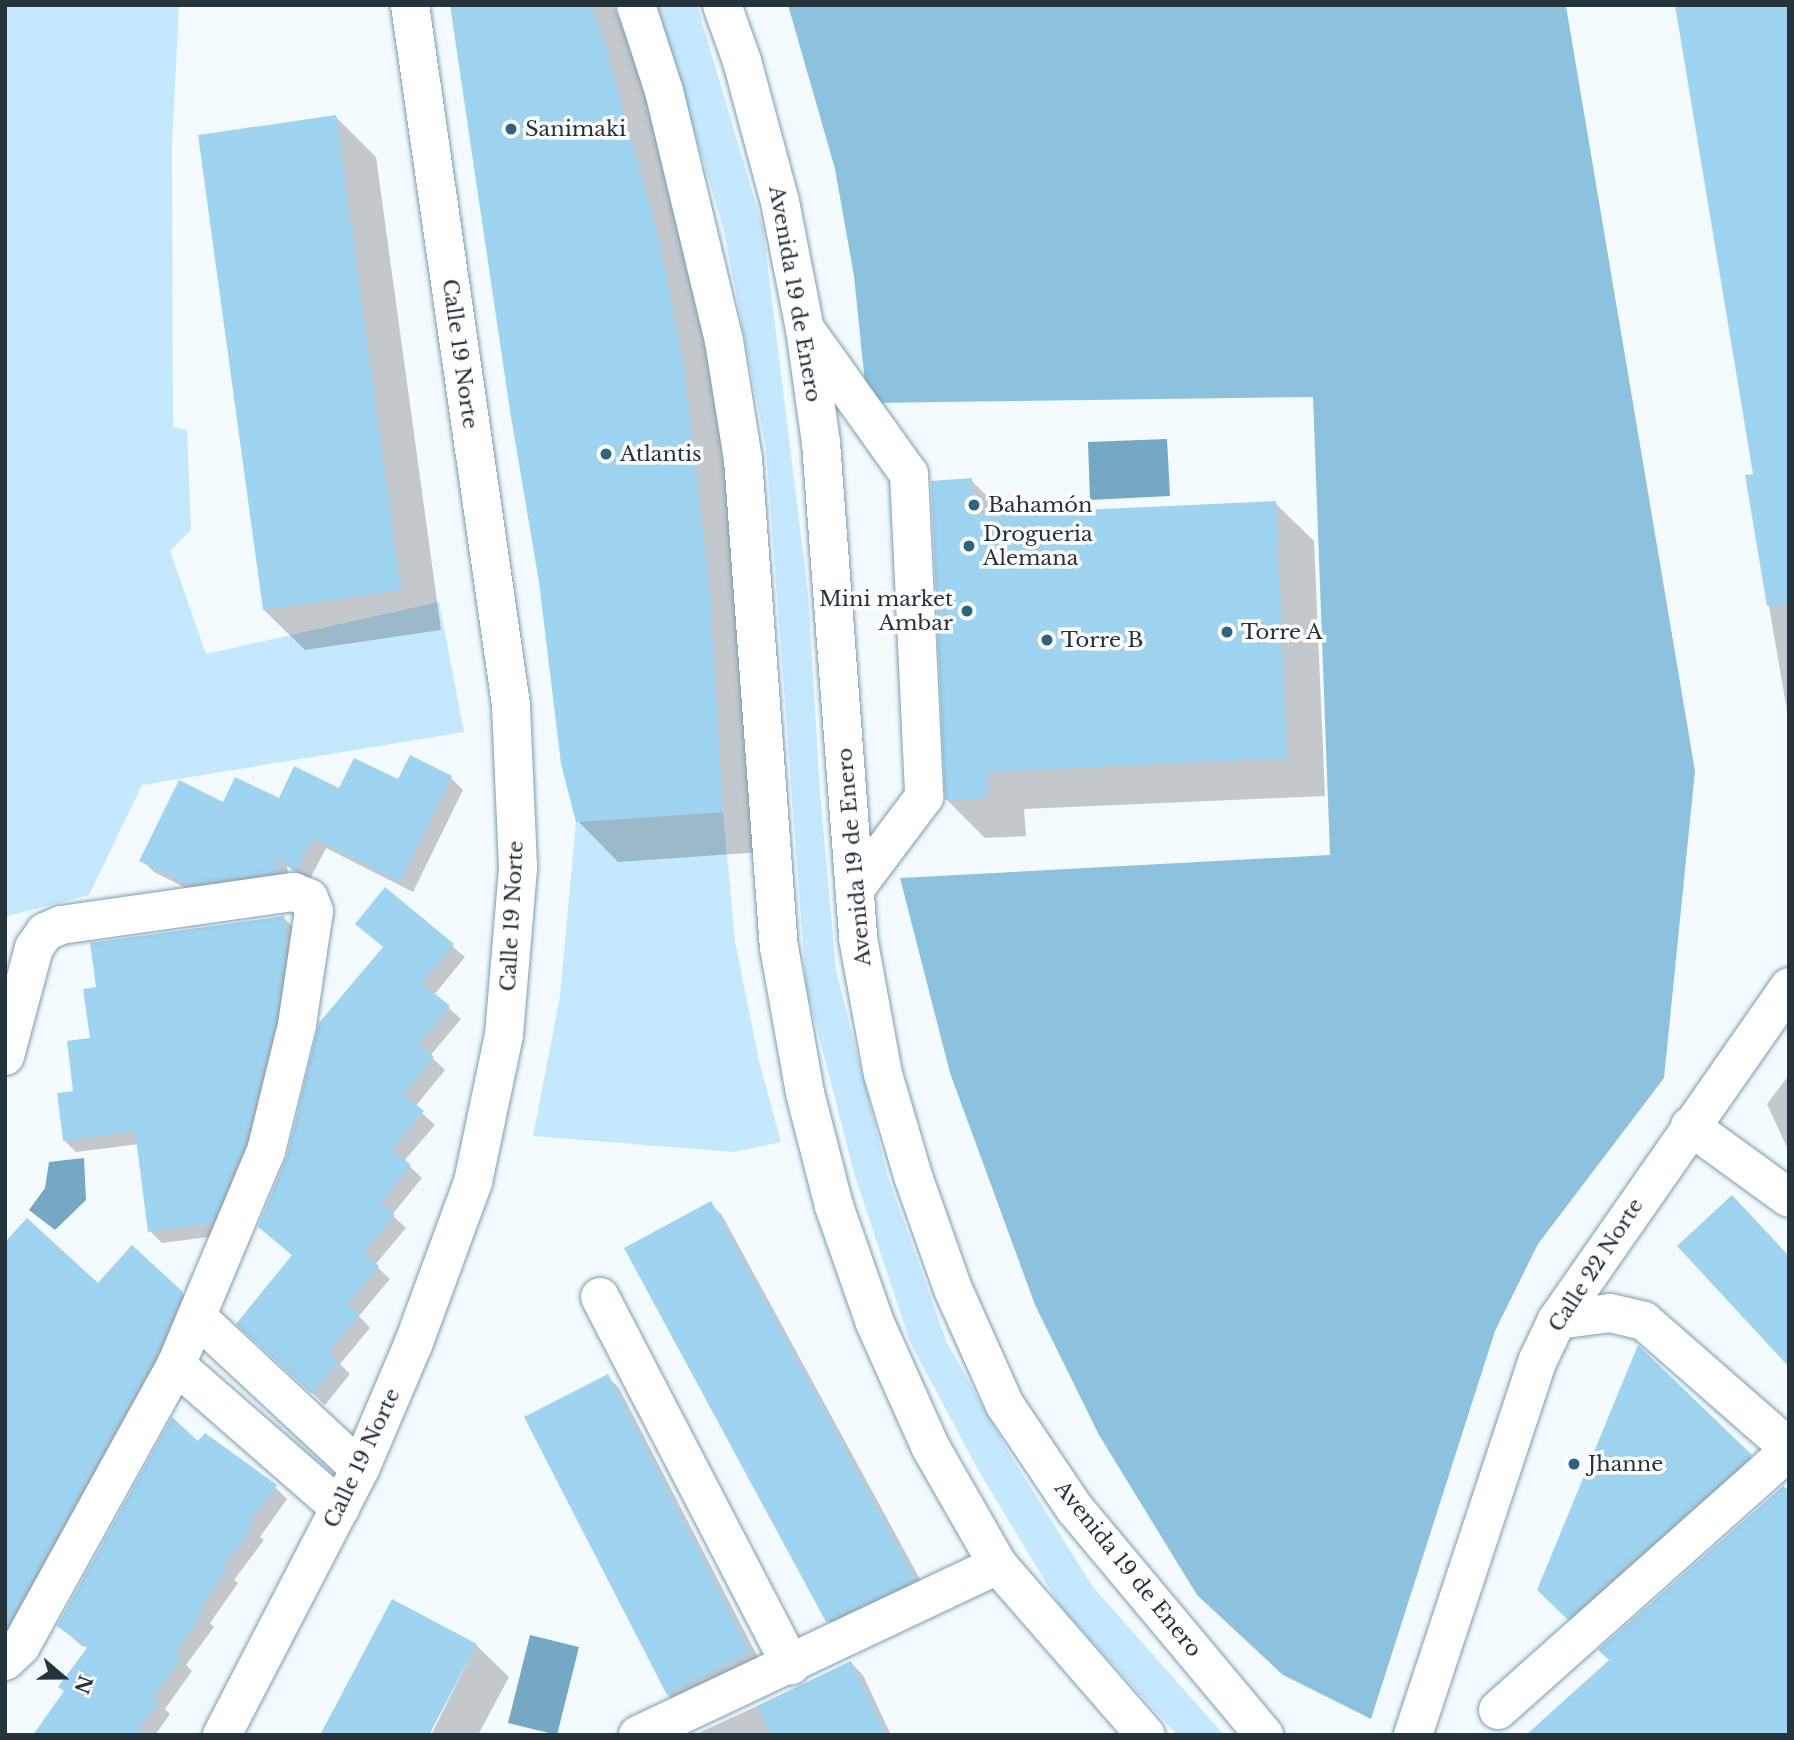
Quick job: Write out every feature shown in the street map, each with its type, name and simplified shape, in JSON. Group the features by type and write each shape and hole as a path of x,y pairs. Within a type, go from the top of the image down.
{"main road":[{"name":"Calle 19 Norte","path":"222,1735 360,1469 413,1345 473,1182 504,1035 518,867 511,705 410,5"},
{"path":"636,5 664,91 699,223 724,341 743,459 779,947 804,1093 834,1206 875,1323 932,1448 998,1565 1146,1735"},
{"name":"Avenida 19 de Enero","path":"722,5 742,61 780,201 805,329 821,443 858,938 883,1074 906,1153 953,1289 1005,1405 1075,1508 1264,1735"},
{"path":"805,329 909,474 924,797 855,888"},
{"path":"5,1056 34,948 45,932 61,925 294,892 309,898 314,911 297,1025 267,1151 176,1365 21,1646 5,1661"},
{"name":"Calle 22 Norte","path":"1413,1735 1538,1360 1557,1320 1789,987"},
{"path":"1690,1126 1783,1188"},
{"path":"600,1297 791,1665"},
{"path":"1498,1710 1789,1450 1644,1321 1611,1312 1557,1320"},
{"path":"198,1318 360,1469"},
{"path":"176,1365 340,1508"},
{"path":"638,1735 704,1721 791,1665 998,1565"}],"shaded area":[{"path":"5,5 179,5 172,146 173,427 187,430 191,530 170,551 206,654 439,602 464,732 142,785 89,895 8,916 5,923"},
{"path":"657,5 697,5 763,228 808,592 820,792 836,970 888,1177 947,1343 1011,1456 1093,1587 1224,1735 1177,1735 1060,1606 977,1468 910,1342 854,1173 806,986 766,449 724,231"},
{"path":"788,5 1566,6 1695,771 1664,1078 1538,1244 1495,1331 1371,1719 1283,1675 1197,1595 1099,1435 1035,1305 950,1073 900,878 1330,855 1313,397 867,403 854,276 835,169"},
{"path":"1167,439 1170,496 1090,500 1088,442"},
{"path":"723,812 735,942 760,1065 781,1142 734,1152 533,1136 560,996 576,822"},
{"path":"84,1158 86,1200 55,1230 29,1210 45,1188 49,1162"},
{"path":"530,1635 579,1647 557,1735 508,1723"}],"building":[{"name":"Atlantis","path":"450,5 590,5 603,37 661,246 684,367 710,590 723,812 576,822 561,764 539,582 510,411"},
{"path":"1675,5 1789,5 1789,604 1767,606 1745,475 1753,474"},
{"path":"336,115 401,590 263,610 198,135"},
{"path":"972,478 974,515 1276,501 1287,758 987,772 988,798 945,800 931,481"},
{"path":"410,755 452,776 400,882 313,838 297,871 276,857 278,872 189,885 139,861 179,780 223,802 235,777 279,798 294,766 339,788 354,758 398,779"},
{"path":"385,887 454,944 422,983 450,1006 419,1044 434,1057 404,1095 424,1111 392,1149 411,1165 381,1203 395,1215 363,1253 379,1266 347,1304 360,1314 328,1352 339,1361 312,1394 236,1324 292,1255 258,1227 287,1156 319,1023 383,947 355,924"},
{"path":"284,916 287,942 276,1021 245,1144 212,1223 148,1232 135,1131 63,1141 57,1093 73,1091 67,1041 90,1038 83,989 96,987 90,943"},
{"path":"1732,1195 1789,1256 1789,1367 1677,1246"},
{"path":"711,1201 916,1580 826,1622 624,1248"},
{"path":"27,1218 98,1283 132,1245 183,1292 156,1355 5,1629 5,1242"},
{"path":"1638,1345 1752,1455 1567,1619 1537,1590"},
{"path":"608,1374 750,1652 667,1695 524,1417"},
{"path":"172,1417 198,1441 205,1433 277,1485 249,1524 253,1527 223,1567 227,1570 199,1610 203,1613 175,1653 182,1658 153,1697 159,1701 135,1735 33,1735 64,1691 58,1687 87,1648 57,1626"},
{"path":"1783,1486 1789,1491 1789,1735 1526,1735 1609,1660 1598,1650"},
{"path":"392,1599 477,1644 429,1735 320,1735"},
{"path":"851,1661 886,1735 771,1735 757,1706"}],"place":[{"name":"Sanimaki","path":"511,129"},
{"name":"Atlantis","path":"606,454"},
{"name":"Bahamón","path":"974,505"},
{"name":"Drogueria Alemana","path":"969,546"},
{"name":"Mini market Ambar","path":"967,611"},
{"name":"Torre A","path":"1227,632"},
{"name":"Torre B","path":"1047,640"},
{"name":"Jhanne","path":"1574,1464"}]}
